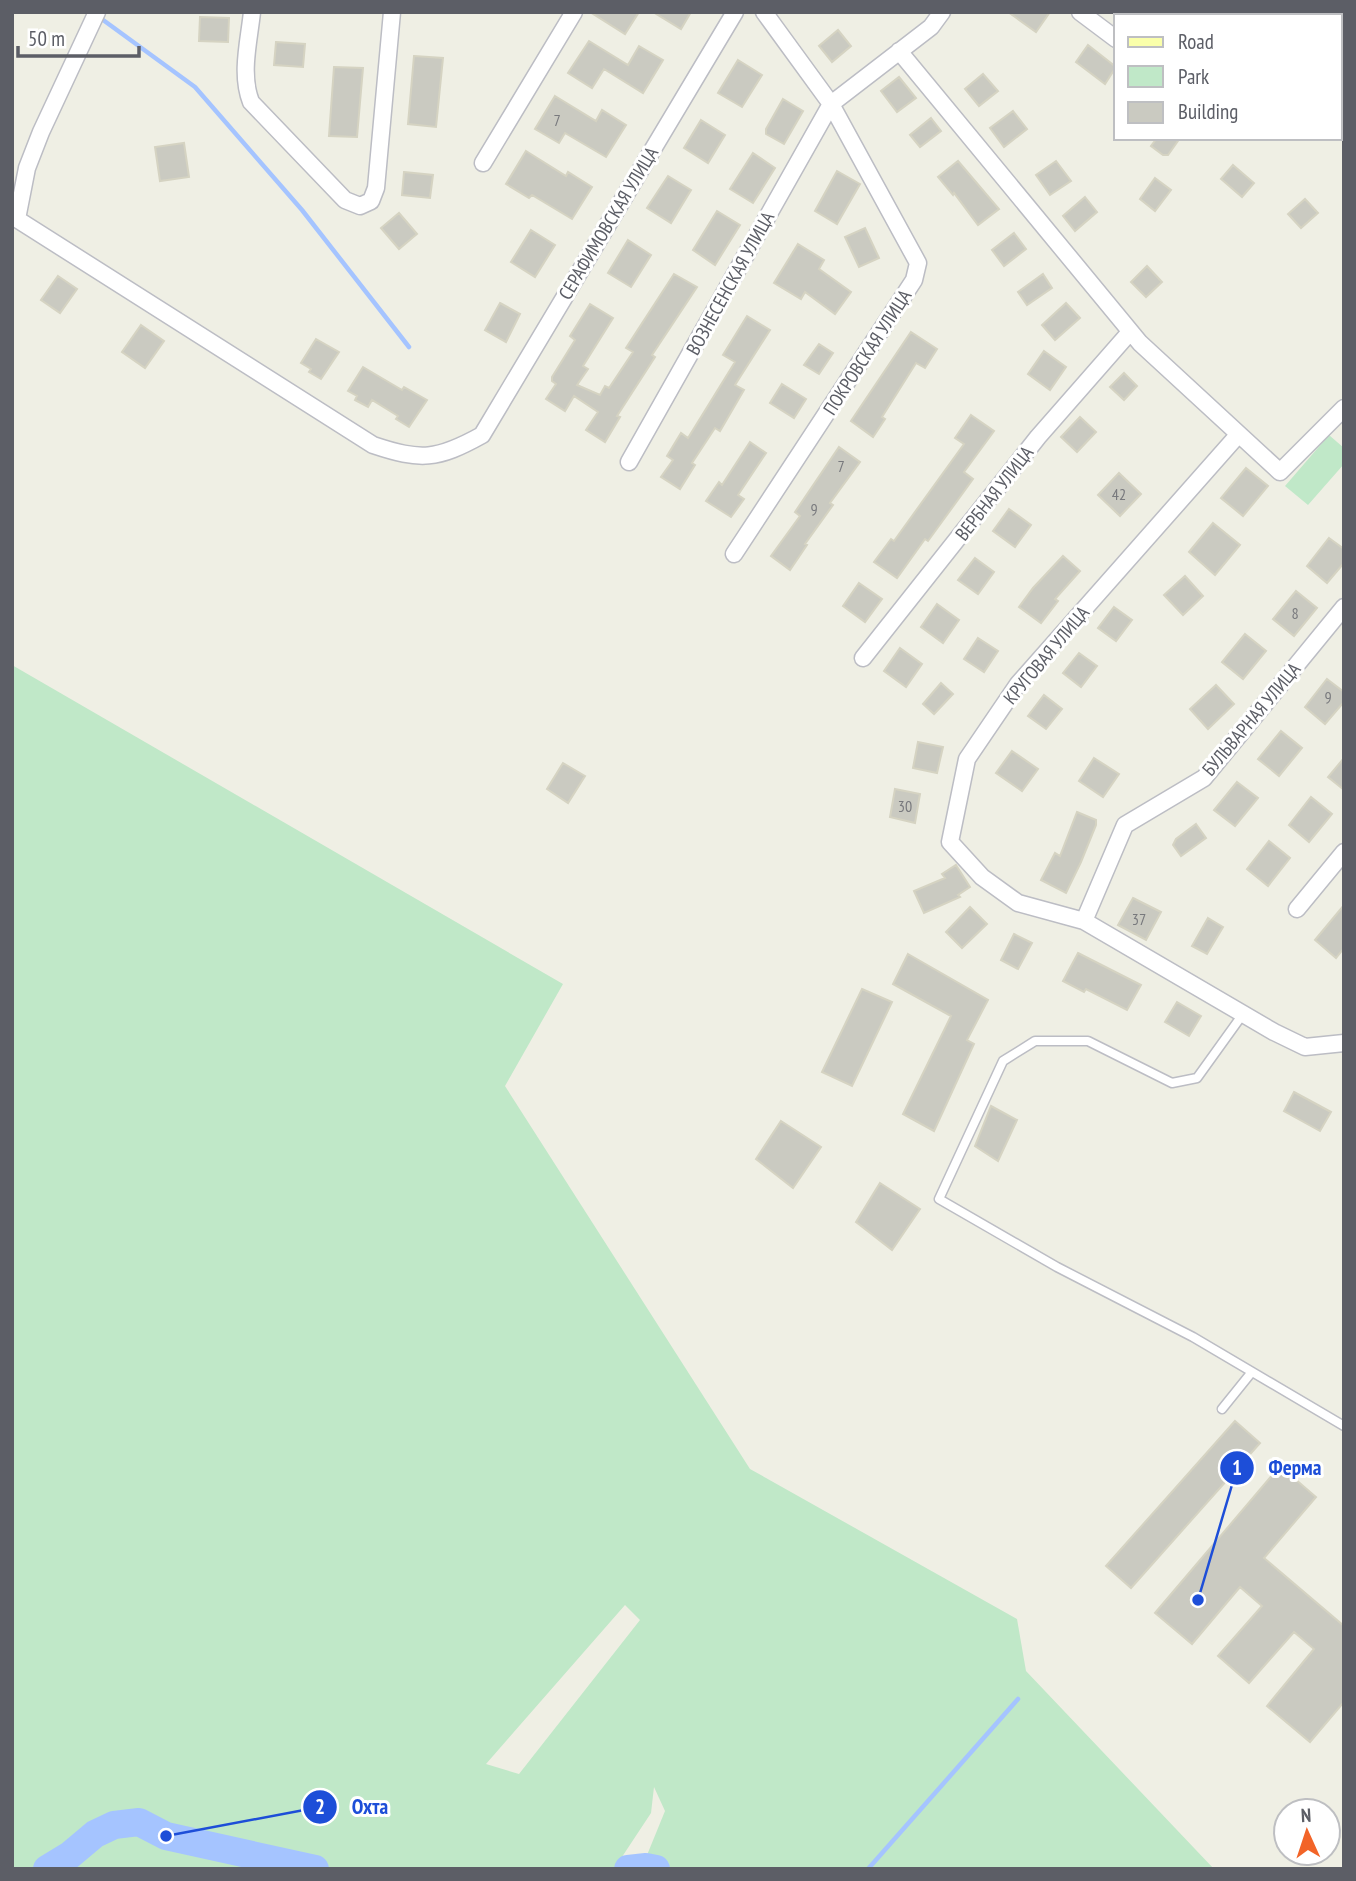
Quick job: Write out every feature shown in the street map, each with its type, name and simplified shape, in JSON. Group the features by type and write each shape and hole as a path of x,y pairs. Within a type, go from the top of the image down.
{"street":[{"path":"252,12 246,75 246,89 251,102 345,200 360,206 371,201 376,188 392,12"},
{"path":"483,163 574,12"},
{"name":"СЕРАФИМОВСКАЯ УЛИЦА","path":"15,218 373,444 405,456 430,456 458,448 482,435 735,12"},
{"name":"ПОКРОВСКАЯ УЛИЦА","path":"734,554 914,280 918,263 831,104 764,12"},
{"path":"921,12 931,27"},
{"path":"831,104 931,27 942,12"},
{"path":"1080,12 1114,38"},
{"path":"15,218 27,168 41,132 95,16"},
{"path":"899,51 1130,332 1280,472 1344,408"},
{"name":"ВОЗНЕСЕНСКАЯ УЛИЦА","path":"629,462 831,104"},
{"name":"ВЕРБНАЯ УЛИЦА","path":"863,658 1038,437 1130,332"},
{"name":"КРУГОВАЯ УЛИЦА","path":"1238,435 1017,684 967,759 950,842 982,877 1017,903 1084,921 1305,1047 1344,1043"},
{"name":"БУЛЬВАРНАЯ УЛИЦА","path":"1084,921 1125,825 1204,778 1344,607"},
{"path":"1297,909 1344,852"}],"lane":[{"path":"1243,1014 1197,1078 1171,1083 1088,1041 1035,1041 1003,1060 939,1199 1057,1267 1193,1337 1344,1426"},
{"path":"1222,1409 1251,1373"}],"green space":[{"path":"1329,435 1344,448 1344,464 1308,505 1285,486"},
{"path":"12,665 563,984 505,1086 750,1469 1017,1619 1026,1671 1214,1869 654,1869 645,1860 665,1811 654,1787 651,1813 614,1869 12,1869","holes":["625,1605 640,1620 519,1774 486,1764"]}],"building":[{"path":"590,12 639,12 625,34"},
{"path":"653,12 691,12 681,29"},
{"path":"1008,12 1050,12 1036,32"},
{"path":"200,17 229,18 228,42 199,41"},
{"path":"838,30 851,46 832,62 819,46"},
{"path":"589,41 628,65 639,46 663,60 643,93 604,69 592,88 568,73"},
{"path":"276,42 305,44 303,67 274,65"},
{"path":"1088,45 1114,65 1114,70 1105,84 1076,62"},
{"path":"414,56 443,58 436,127 408,124"},
{"path":"738,60 762,75 742,107 718,93"},
{"path":"334,67 363,68 357,137 329,136"},
{"path":"983,74 998,91 979,106 965,89"},
{"path":"899,77 916,98 897,112 881,91"},
{"path":"555,96 596,121 602,110 626,125 606,157 565,133 559,143 535,129"},
{"path":"783,99 803,111 784,144 766,134 766,129"},
{"path":"1013,111 1027,129 1004,147 990,128"},
{"path":"931,118 941,131 920,147 910,135"},
{"path":"701,120 725,135 708,163 684,148"},
{"path":"1156,140 1179,140 1168,155 1163,155 1151,146"},
{"path":"184,143 189,177 160,181 155,147"},
{"path":"526,151 566,176 568,172 592,187 572,219 532,195 529,198 506,184"},
{"path":"753,153 775,168 753,203 730,189"},
{"path":"958,161 999,209 978,225 938,177"},
{"path":"1056,161 1071,181 1050,195 1036,175"},
{"path":"1233,165 1254,183 1242,197 1221,179"},
{"path":"837,171 860,184 837,224 815,211"},
{"path":"404,172 433,175 430,198 402,195"},
{"path":"668,176 691,190 671,223 647,208"},
{"path":"1155,178 1171,190 1155,211 1140,199"},
{"path":"1085,197 1097,212 1075,231 1063,216"},
{"path":"1305,199 1318,213 1301,228 1288,214"},
{"path":"717,211 740,225 715,265 693,250"},
{"path":"399,213 417,234 399,249 381,228"},
{"path":"865,228 879,258 859,267 845,237"},
{"path":"531,230 555,245 535,277 511,262"},
{"path":"1014,233 1026,249 1004,266 992,250"},
{"path":"628,240 651,255 631,287 608,273"},
{"path":"798,244 824,260 819,269 851,292 835,314 805,292 801,299 774,283"},
{"path":"1147,266 1162,282 1146,297 1131,282"},
{"path":"674,274 697,287 652,355 655,357 617,416 620,417 605,442 586,430 598,412 574,396 565,411 546,399 556,384 552,377 575,340 570,336 590,304 613,318 583,366 588,369 577,385 600,395 605,386 609,388 633,352 626,348"},
{"path":"1043,274 1052,288 1027,305 1018,292"},
{"path":"58,276 77,289 60,313 41,300"},
{"path":"500,303 520,314 506,342 485,330"},
{"path":"1066,303 1080,318 1055,340 1042,325"},
{"path":"747,316 770,330 735,385 744,390 720,431 715,428 692,463 695,465 680,489 661,477 673,460 667,456 681,433 688,438 735,362 723,355"},
{"path":"141,325 164,341 145,368 122,352"},
{"path":"911,332 937,349 925,368 916,363 882,417 885,419 873,437 851,421"},
{"path":"316,339 339,352 321,379 301,363"},
{"path":"819,344 833,353 819,374 804,365"},
{"path":"1044,351 1066,367 1050,390 1028,374"},
{"path":"363,367 402,390 404,387 427,400 409,427 396,419 398,416 372,400 368,407 355,400 357,396 348,391"},
{"path":"1124,373 1137,386 1124,400 1110,387"},
{"path":"782,384 806,399 794,418 770,403"},
{"path":"971,415 994,431 964,472 973,479 897,578 874,562 891,539 894,541 964,444 955,438"},
{"path":"1080,417 1096,432 1077,452 1061,437"},
{"path":"750,442 766,453 738,495 744,499 731,517 706,501 719,482 722,485"},
{"path":"839,447 860,462 830,503 833,505 790,570 771,556 800,516 795,512"},
{"path":"1246,468 1268,486 1243,516 1221,498"},
{"path":"1119,473 1141,494 1120,516 1098,495"},
{"path":"1009,509 1031,525 1015,547 993,531"},
{"path":"1213,523 1240,545 1215,575 1189,552"},
{"path":"1329,538 1344,549 1344,563 1327,583 1307,566"},
{"path":"1063,556 1080,571 1055,599 1058,601 1041,623 1019,607"},
{"path":"975,558 994,572 978,594 958,580"},
{"path":"1185,576 1203,596 1183,615 1164,595"},
{"path":"859,583 882,599 865,622 843,606"},
{"path":"1296,591 1317,608 1294,636 1273,619"},
{"path":"937,604 959,620 943,643 921,627"},
{"path":"1114,607 1132,620 1116,641 1098,628"},
{"path":"1245,634 1266,651 1243,679 1222,662"},
{"path":"978,638 998,651 984,672 964,659"},
{"path":"900,648 922,664 906,687 884,671"},
{"path":"1079,653 1097,666 1081,687 1063,673"},
{"path":"1327,679 1344,692 1344,702 1325,724 1305,707"},
{"path":"941,683 953,694 934,714 923,704"},
{"path":"1216,685 1234,704 1208,729 1190,709"},
{"path":"1044,695 1062,709 1046,729 1028,716"},
{"path":"1281,731 1302,748 1279,776 1258,759"},
{"path":"918,742 943,747 937,773 913,768"},
{"path":"1012,751 1038,769 1022,791 996,773"},
{"path":"1094,758 1119,774 1103,797 1079,781"},
{"path":"1344,758 1344,790 1328,777"},
{"path":"563,763 585,776 568,803 547,789"},
{"path":"1237,782 1258,798 1235,826 1214,810"},
{"path":"895,789 920,794 915,823 890,817"},
{"path":"1311,797 1332,814 1309,842 1289,825"},
{"path":"1077,812 1096,820 1096,825 1066,893 1041,880 1055,853 1060,856"},
{"path":"1196,824 1206,838 1181,856 1173,845 1176,839"},
{"path":"1269,841 1290,858 1268,886 1247,869"},
{"path":"956,865 970,887 958,895 960,897 924,913 914,891 945,878 942,874"},
{"path":"1133,898 1161,912 1146,940 1118,925"},
{"path":"1344,905 1344,948 1336,958 1315,940"},
{"path":"970,907 987,924 962,948 946,932"},
{"path":"1208,918 1223,927 1207,954 1192,946"},
{"path":"1014,934 1032,943 1018,969 1001,960"},
{"path":"1078,953 1141,985 1127,1010 1086,989 1084,992 1063,981"},
{"path":"908,954 988,1000 967,1040 974,1044 934,1131 903,1114 951,1016 893,984"},
{"path":"862,989 892,1002 852,1086 822,1072"},
{"path":"1177,1002 1201,1016 1189,1036 1165,1022"},
{"path":"1294,1092 1331,1112 1320,1131 1284,1111"},
{"path":"991,1106 1017,1120 998,1161 975,1146"},
{"path":"781,1121 821,1147 793,1188 756,1159"},
{"path":"880,1183 920,1209 892,1250 856,1222"},
{"path":"1235,1421 1260,1443 1131,1588 1106,1566"},
{"path":"1280,1466 1316,1497 1264,1558 1344,1626 1344,1702 1310,1742 1267,1706 1314,1649 1294,1632 1249,1683 1218,1656 1262,1606 1240,1587 1192,1644 1155,1613"}],"waterway":[{"path":"99,17 195,87 302,210 409,347"},
{"path":"868,1869 1018,1699"},
{"path":"47,1869 70,1855 95,1834 114,1825 139,1822 166,1836 315,1869"},
{"path":"628,1869 656,1869"}],"place":[{"name":"Ферма","path":"1198,1600"},
{"name":"Охта","path":"166,1836"}]}
